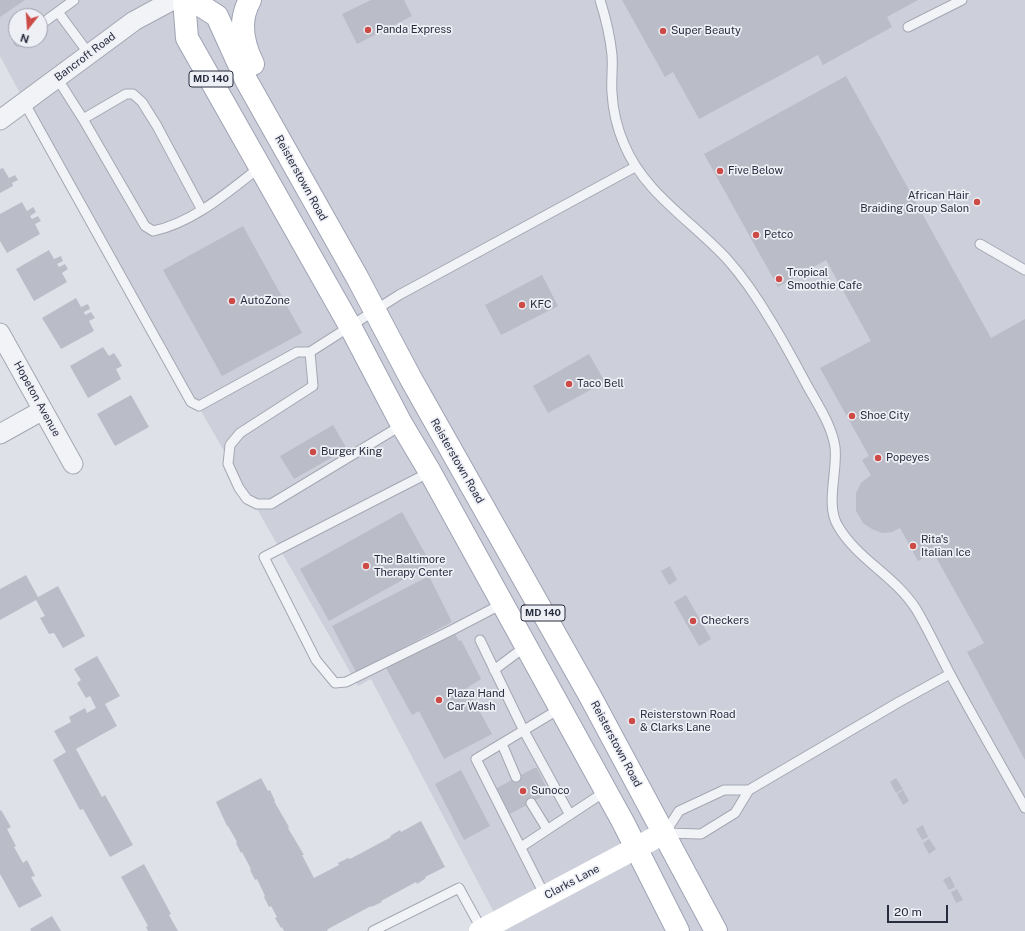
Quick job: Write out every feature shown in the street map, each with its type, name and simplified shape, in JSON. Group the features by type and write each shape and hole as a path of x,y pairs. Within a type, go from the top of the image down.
{"main road":[{"name":"MD 140","path":"184,0 187,38 350,326 402,426 430,472 561,708 637,847 678,931"},
{"name":"Reisterstown Road","path":"192,0 217,16 246,80 322,214 455,458 512,555 590,696 716,931"},
{"path":"250,0 243,16 244,39 247,51 289,131 322,214"},
{"path":"430,472 450,475 480,526 512,555"},
{"name":"Clarks Lane","path":"481,930 664,833"}],"street":[{"name":"Bancroft Road","path":"0,120 134,20 173,0"},
{"name":"Hopeton Avenue","path":"0,333 74,464"},
{"path":"0,434 43,410"}],"lane":[{"path":"48,19 74,0"},
{"path":"600,0 607,22 612,57 612,93 617,122 623,142 635,167 670,207 727,259 750,288 773,323 827,423 835,445 836,461 833,508 836,524 846,538 863,556 896,585 915,608 1025,808"},
{"path":"908,27 962,0"},
{"path":"58,12 89,54"},
{"path":"57,78 146,226 153,231 165,229 202,210 260,167"},
{"path":"83,119 126,94 133,94 142,102 157,126 202,210"},
{"path":"24,102 190,402 199,406 298,352 310,352 399,296 635,167"},
{"path":"980,244 1025,270"},
{"path":"310,352 313,386 240,433 230,445 228,464 239,488 247,499 257,504 271,504 402,426"},
{"path":"430,472 264,557 316,660 335,683 346,682 502,604"},
{"path":"480,640 524,731 570,815"},
{"path":"494,670 526,646"},
{"path":"664,833 701,834 735,813 749,790 899,702 950,674"},
{"path":"545,896 476,759 561,708"},
{"path":"502,744 516,777"},
{"path":"664,833 679,811 724,790 749,790"},
{"path":"520,847 606,791"},
{"path":"531,803 547,829"},
{"path":"373,931 459,888 481,930"}],"shaded area":[{"path":"0,0 1025,0 1025,931 482,931 499,922 371,679 358,686 23,99 0,56"}],"building":[{"path":"0,0 25,0 13,8 8,8 8,12 0,17"},
{"name":"Panda Express","path":"371,0 404,0 412,16 357,44 342,14"},
{"path":"622,0 918,0 887,17 892,27 823,65 818,55 699,119 673,72 665,77"},
{"path":"846,76 991,338 1025,319 1025,760 967,652 984,643 933,552 918,561 900,528 892,532 882,533 863,523 856,511 856,493 861,483 871,475 862,460 869,456 820,368 871,341 826,260 778,287 704,154"},
{"path":"3,168 9,178 15,175 18,180 12,183 13,186 0,193 0,169"},
{"path":"22,202 27,211 33,207 36,212 30,216 32,219 38,216 41,221 35,224 40,234 7,253 0,241 0,214"},
{"name":"AutoZone","path":"243,226 302,333 222,376 163,270"},
{"path":"49,250 54,259 61,256 63,261 57,264 59,267 65,264 68,269 62,273 67,282 34,301 16,269"},
{"name":"KFC","path":"542,275 558,306 501,335 485,305"},
{"path":"76,298 81,307 88,304 90,309 84,312 85,315 91,312 95,318 89,321 94,331 61,349 42,318"},
{"path":"103,347 109,356 114,353 122,366 116,369 121,379 88,398 70,366"},
{"name":"Taco Bell","path":"589,354 605,382 548,413 533,386"},
{"path":"131,395 149,427 115,446 97,414"},
{"name":"Burger King","path":"333,425 347,449 294,479 280,456"},
{"name":"The Baltimore Therapy Center","path":"402,512 431,564 329,621 300,569"},
{"path":"670,566 677,580 669,585 661,571"},
{"path":"26,575 38,597 58,586 85,636 63,648 54,633 49,634 40,618 45,616 36,600 0,620 0,589"},
{"path":"429,576 452,622 356,672 332,626"},
{"name":"Checkers","path":"686,595 711,639 699,646 674,602"},
{"name":"Plaza Hand Car Wash","path":"454,632 459,641 461,640 481,679 467,688 492,734 444,759 419,711 412,715 386,668"},
{"path":"97,656 120,696 105,704 117,726 76,749 102,797 105,795 133,845 110,857 83,809 80,810 53,760 66,752 54,731 71,722 69,717 85,708 87,713 96,708 90,696 86,698 77,683 81,680 74,669"},
{"name":"Sunoco","path":"534,768 537,768 549,793 510,814 497,788"},
{"path":"461,770 490,826 464,840 435,784"},
{"path":"261,778 268,791 270,790 274,801 289,827 288,828 304,855 302,855 314,878 339,865 338,863 348,858 350,859 391,837 390,836 400,830 401,832 421,821 445,867 425,877 426,878 417,884 416,882 381,901 382,902 371,906 328,929 327,931 284,931 275,918 277,917 271,906 269,907 257,879 255,880 250,870 251,869 242,852 241,853 236,843 237,842 227,826 216,802"},
{"path":"896,778 903,789 896,793 890,782"},
{"path":"903,790 909,801 903,805 897,794"},
{"path":"1,810 11,827 7,829 16,846 14,847 23,863 27,860 35,876 31,877 42,896 19,908 0,874"},
{"path":"923,825 928,837 922,840 916,829"},
{"path":"929,839 936,849 929,854 923,843"},
{"path":"144,864 171,914 169,915 178,931 148,931 146,927 148,926 121,877"},
{"path":"950,876 955,887 949,890 943,880"},
{"path":"957,889 963,900 956,903 951,892"},
{"path":"52,916 61,931 31,931 30,929"}],"place":[{"name":"Panda Express","path":"368,30"},
{"name":"Super Beauty","path":"663,31"},
{"name":"Five Below","path":"720,171"},
{"name":"African Hair Braiding Group Salon","path":"977,202"},
{"name":"Petco","path":"756,235"},
{"name":"Tropical Smoothie Cafe","path":"779,279"},
{"name":"AutoZone","path":"232,301"},
{"name":"KFC","path":"522,305"},
{"name":"Taco Bell","path":"569,384"},
{"name":"Shoe City","path":"852,416"},
{"name":"Burger King","path":"313,452"},
{"name":"Popeyes","path":"878,458"},
{"name":"Rita's Italian Ice","path":"913,546"},
{"name":"The Baltimore Therapy Center","path":"366,566"},
{"name":"Checkers","path":"693,621"},
{"name":"Plaza Hand Car Wash","path":"439,700"},
{"name":"Reisterstown Road & Clarks Lane","path":"632,721"},
{"name":"Sunoco","path":"523,791"}]}
